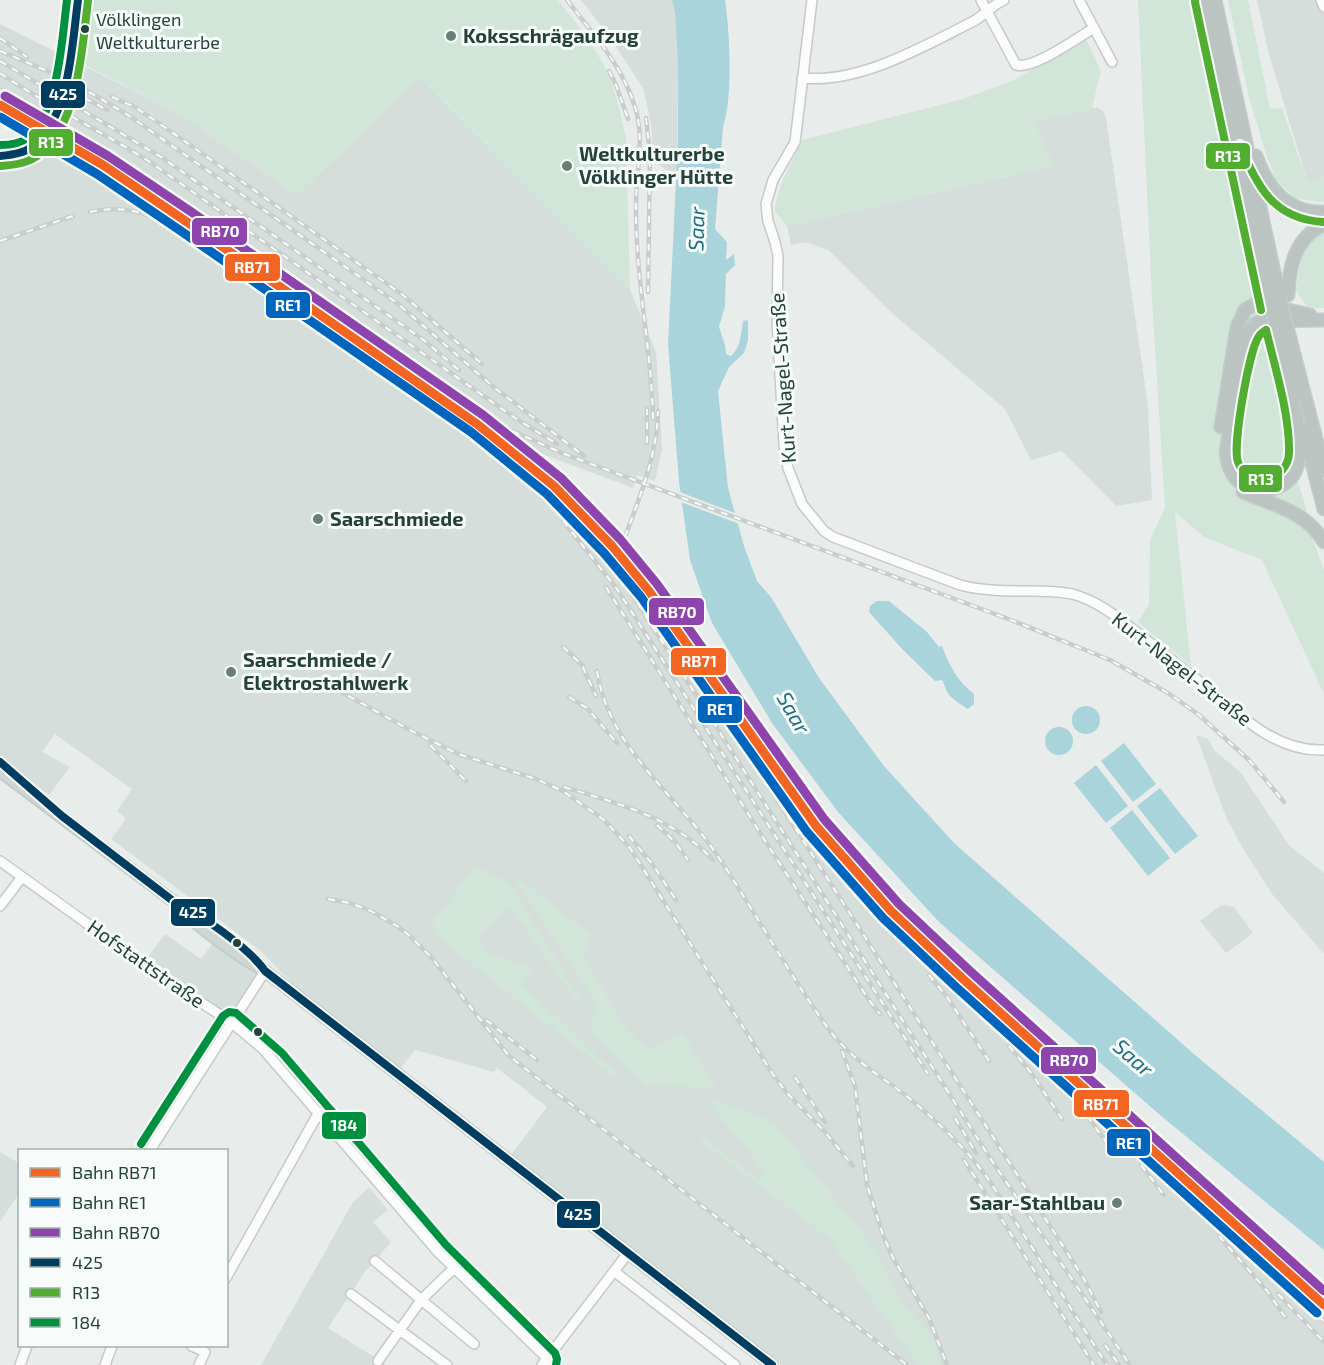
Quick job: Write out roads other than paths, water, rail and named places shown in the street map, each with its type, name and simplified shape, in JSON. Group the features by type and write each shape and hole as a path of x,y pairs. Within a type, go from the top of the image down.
{"highway":[{"path":"1205,0 1284,327 1293,352 1324,470"},
{"path":"1215,0 1278,295 1284,327 1298,439 1298,464 1289,480 1278,487 1256,490 1237,479 1227,463 1226,452 1242,356 1249,332 1255,324 1261,321 1324,319"},
{"path":"1240,112 1259,166 1275,192 1298,209 1314,213 1324,212"},
{"path":"1278,295 1306,236 1324,224"},
{"path":"1324,319 1257,303 1245,310 1235,336 1218,453 1224,474 1230,483 1240,491 1286,508 1301,517 1312,526 1324,542"},
{"path":"1289,378 1324,509"}],"main road":[{"path":"70,56 78,0"},
{"path":"0,156 21,152 39,141"},
{"path":"0,762 62,816"},
{"path":"0,771 173,901 185,913 250,963 264,970 772,1365"}],"street":[{"path":"812,0 802,78 816,80 868,70 974,21 987,9 1004,0"},
{"path":"981,0 1016,65 1033,63 1094,28"},
{"path":"1079,0 1112,62"},
{"path":"1320,0 1324,7"},
{"name":"Kurt-Nagel-Straße","path":"802,78 795,142 773,180 766,204 778,256 777,321 784,445 796,493 812,519 833,537 980,590 1054,592 1087,599 1121,620 1269,737 1304,749 1324,750"},
{"name":"Hofstattstraße","path":"0,861 156,974 231,1022 274,1059 438,1252 548,1363"},
{"path":"0,906 22,877"},
{"path":"151,1149 264,970"},
{"path":"228,1274 319,1112"},
{"path":"548,1363 628,1253"},
{"path":"375,1261 474,1344"},
{"path":"378,1361 421,1300 454,1268"},
{"path":"615,1272 735,1365"},
{"path":"351,1294 447,1365"},
{"path":"20,1365 27,1347"},
{"path":"105,1365 112,1347"},
{"path":"194,1347 205,1352 199,1365"}],"water":[{"name":"Saar","path":"672,0 725,0 729,82 715,229 727,242 726,260 734,254 735,265 726,274 725,306 719,327 726,354 731,356 737,349 743,321 748,320 748,340 744,353 729,367 718,391 728,488 744,546 757,581 771,597 819,678 884,766 954,843 1195,1055 1324,1162 1324,1250 1160,1115 939,922 838,812 772,723 712,623 690,560 679,482 668,344 678,141 678,65"},
{"path":"877,601 889,601 927,632 939,647 942,646 954,672 974,694 974,704 968,709 955,701 947,692 942,680 935,681 903,650 869,612 870,606"},
{"path":"1086,706 1096,710 1100,720 1096,730 1086,734 1076,730 1072,720 1076,710"},
{"path":"1059,727 1069,731 1073,741 1069,751 1059,755 1049,751 1045,741 1049,731"},
{"path":"1124,743 1156,784 1133,802 1101,761"},
{"path":"1096,765 1128,806 1106,823 1074,783"},
{"path":"1160,788 1198,836 1175,854 1137,806"},
{"path":"1132,810 1170,858 1148,876 1110,828"}],"tunnel":[{"path":"39,141 59,100 70,56"}],"railway":[{"path":"567,0 615,64 630,92 637,116 640,145 636,198 637,243 653,419"},
{"path":"0,38 27,57"},
{"path":"0,51 69,80 128,115 397,303 496,389 584,456"},
{"path":"0,61 161,157 421,338 459,370"},
{"path":"609,71 628,119"},
{"path":"0,73 150,162 515,418 557,444"},
{"path":"60,85 107,110"},
{"path":"0,90 41,114 446,395 496,424 567,455 1011,620 1110,660 1168,693 1199,715 1249,760 1284,802"},
{"path":"112,97 135,107 163,126 403,295 482,364"},
{"path":"646,118 650,154 648,292"},
{"path":"90,212 111,209 130,210 164,222 180,231 293,316"},
{"path":"0,241 73,216"},
{"path":"257,277 338,341 496,452 563,510 593,542 621,577 990,1158 1130,1365"},
{"path":"647,409 647,443"},
{"path":"625,537 651,460 658,411"},
{"path":"563,521 617,589 928,1074"},
{"path":"606,587 769,847 880,1014"},
{"path":"563,647 582,665 596,696"},
{"path":"687,665 740,742 1084,1279 1101,1312"},
{"path":"597,671 604,699 615,725 646,769 717,855 830,1031 856,1058 904,1094 938,1124 980,1168 1107,1365"},
{"path":"336,689 458,754 536,779 563,791 604,820 630,848 772,1073 786,1092 825,1132 853,1166"},
{"path":"569,697 587,708 617,743"},
{"path":"430,745 466,781"},
{"path":"564,787 625,806 663,822 697,845 713,860"},
{"path":"657,825 675,842 688,860"},
{"path":"629,836 653,865 676,900"},
{"path":"812,842 888,927"},
{"path":"328,899 350,903 371,911 410,936 431,957 509,1056 907,1365"},
{"path":"883,922 1324,1321"},
{"path":"929,975 947,997 989,1061"},
{"path":"486,1020 537,1060"},
{"path":"1009,1046 1032,1074 1062,1119"},
{"path":"842,1051 855,1086 867,1185 883,1235 894,1260 929,1318 947,1365"},
{"path":"795,1077 825,1122"},
{"path":"1087,1116 1112,1150"},
{"path":"955,1118 976,1153"},
{"path":"964,1160 1094,1365"},
{"path":"1141,1165 1164,1195"},
{"path":"1219,1236 1267,1291 1285,1317"},
{"path":"1278,1294 1324,1342"},
{"path":"1105,1345 1119,1365"}],"rail line":[{"name":"RB70","path":"5,96 108,156 190,211 483,415 561,478 620,539 657,584 824,819 899,904 1324,1291"},
{"name":"RB71","path":"0,105 103,165 184,220 477,424 554,486 612,546 649,591 816,826 891,911 963,979 1324,1305"},
{"name":"RE1","path":"0,117 97,174 178,229 471,432 547,494 604,553 641,597 807,832 883,918 956,987 1317,1313"}],"place":[{"name":"Völklingen Weltkulturerbe","path":"85,29"},
{"name":"Koksschrägaufzug","path":"451,36"},
{"name":"Weltkulturerbe Völklinger Hütte","path":"567,166"},
{"name":"Saarschmiede","path":"318,519"},
{"name":"Saarschmiede / Elektrostahlwerk","path":"231,672"},
{"name":"Saar-Stahlbau","path":"1117,1203"}]}
